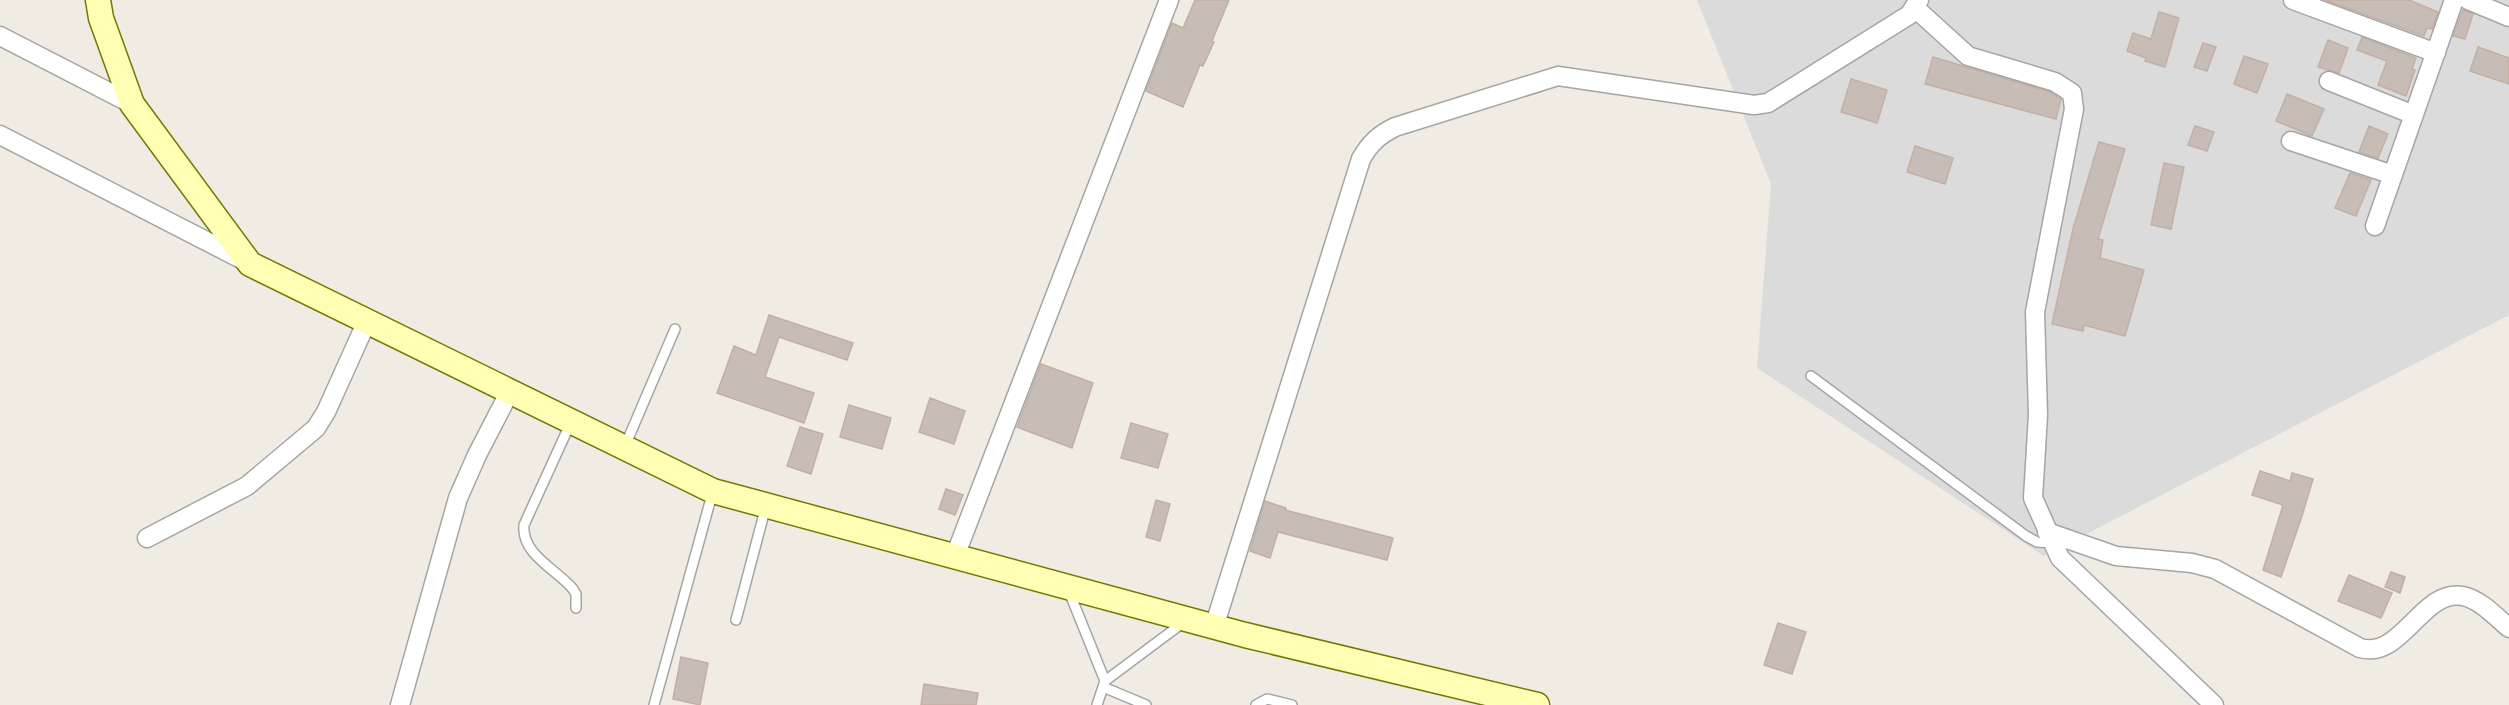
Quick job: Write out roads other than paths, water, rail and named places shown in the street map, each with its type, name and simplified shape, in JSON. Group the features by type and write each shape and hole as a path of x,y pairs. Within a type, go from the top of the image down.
{"main road":[{"path":"98,0 132,104 250,264 624,448 713,491 1214,627 1537,705"}],"street":[{"path":"955,556 1169,0"},
{"path":"2293,0 2436,53"},
{"path":"2375,226 2454,0"},
{"path":"2468,0 2509,17"},
{"path":"1214,627 1362,159 1370,144 1382,133 1395,126 1558,76 1754,105 1768,103 1909,15 1917,4 1968,56 2055,82 2072,93 2074,101 2035,312 2038,415 2032,492 2034,504 2063,562 2214,705"},
{"path":"0,36 132,104"},
{"path":"2329,81 2414,115"},
{"path":"0,135 250,264"},
{"path":"2291,141 2393,175"},
{"path":"147,538 247,486 316,428 326,412 367,321"},
{"path":"400,705 458,498 510,391"},
{"path":"2050,538 2116,556 2192,563 2215,569 2360,648 2368,650 2385,647 2439,600 2451,596 2463,596 2473,600 2509,628"}],"lane":[{"path":"624,448 675,329"},
{"path":"1811,376 2026,536 2037,542 2050,538"},
{"path":"572,422 524,525 523,532 527,546 573,589 576,594 576,608"},
{"path":"654,705 713,491"},
{"path":"736,620 766,505"},
{"path":"1068,587 1104,684 1146,705"},
{"path":"1097,705 1104,684 1188,620"},
{"path":"1256,705 1267,699 1292,705"}]}
